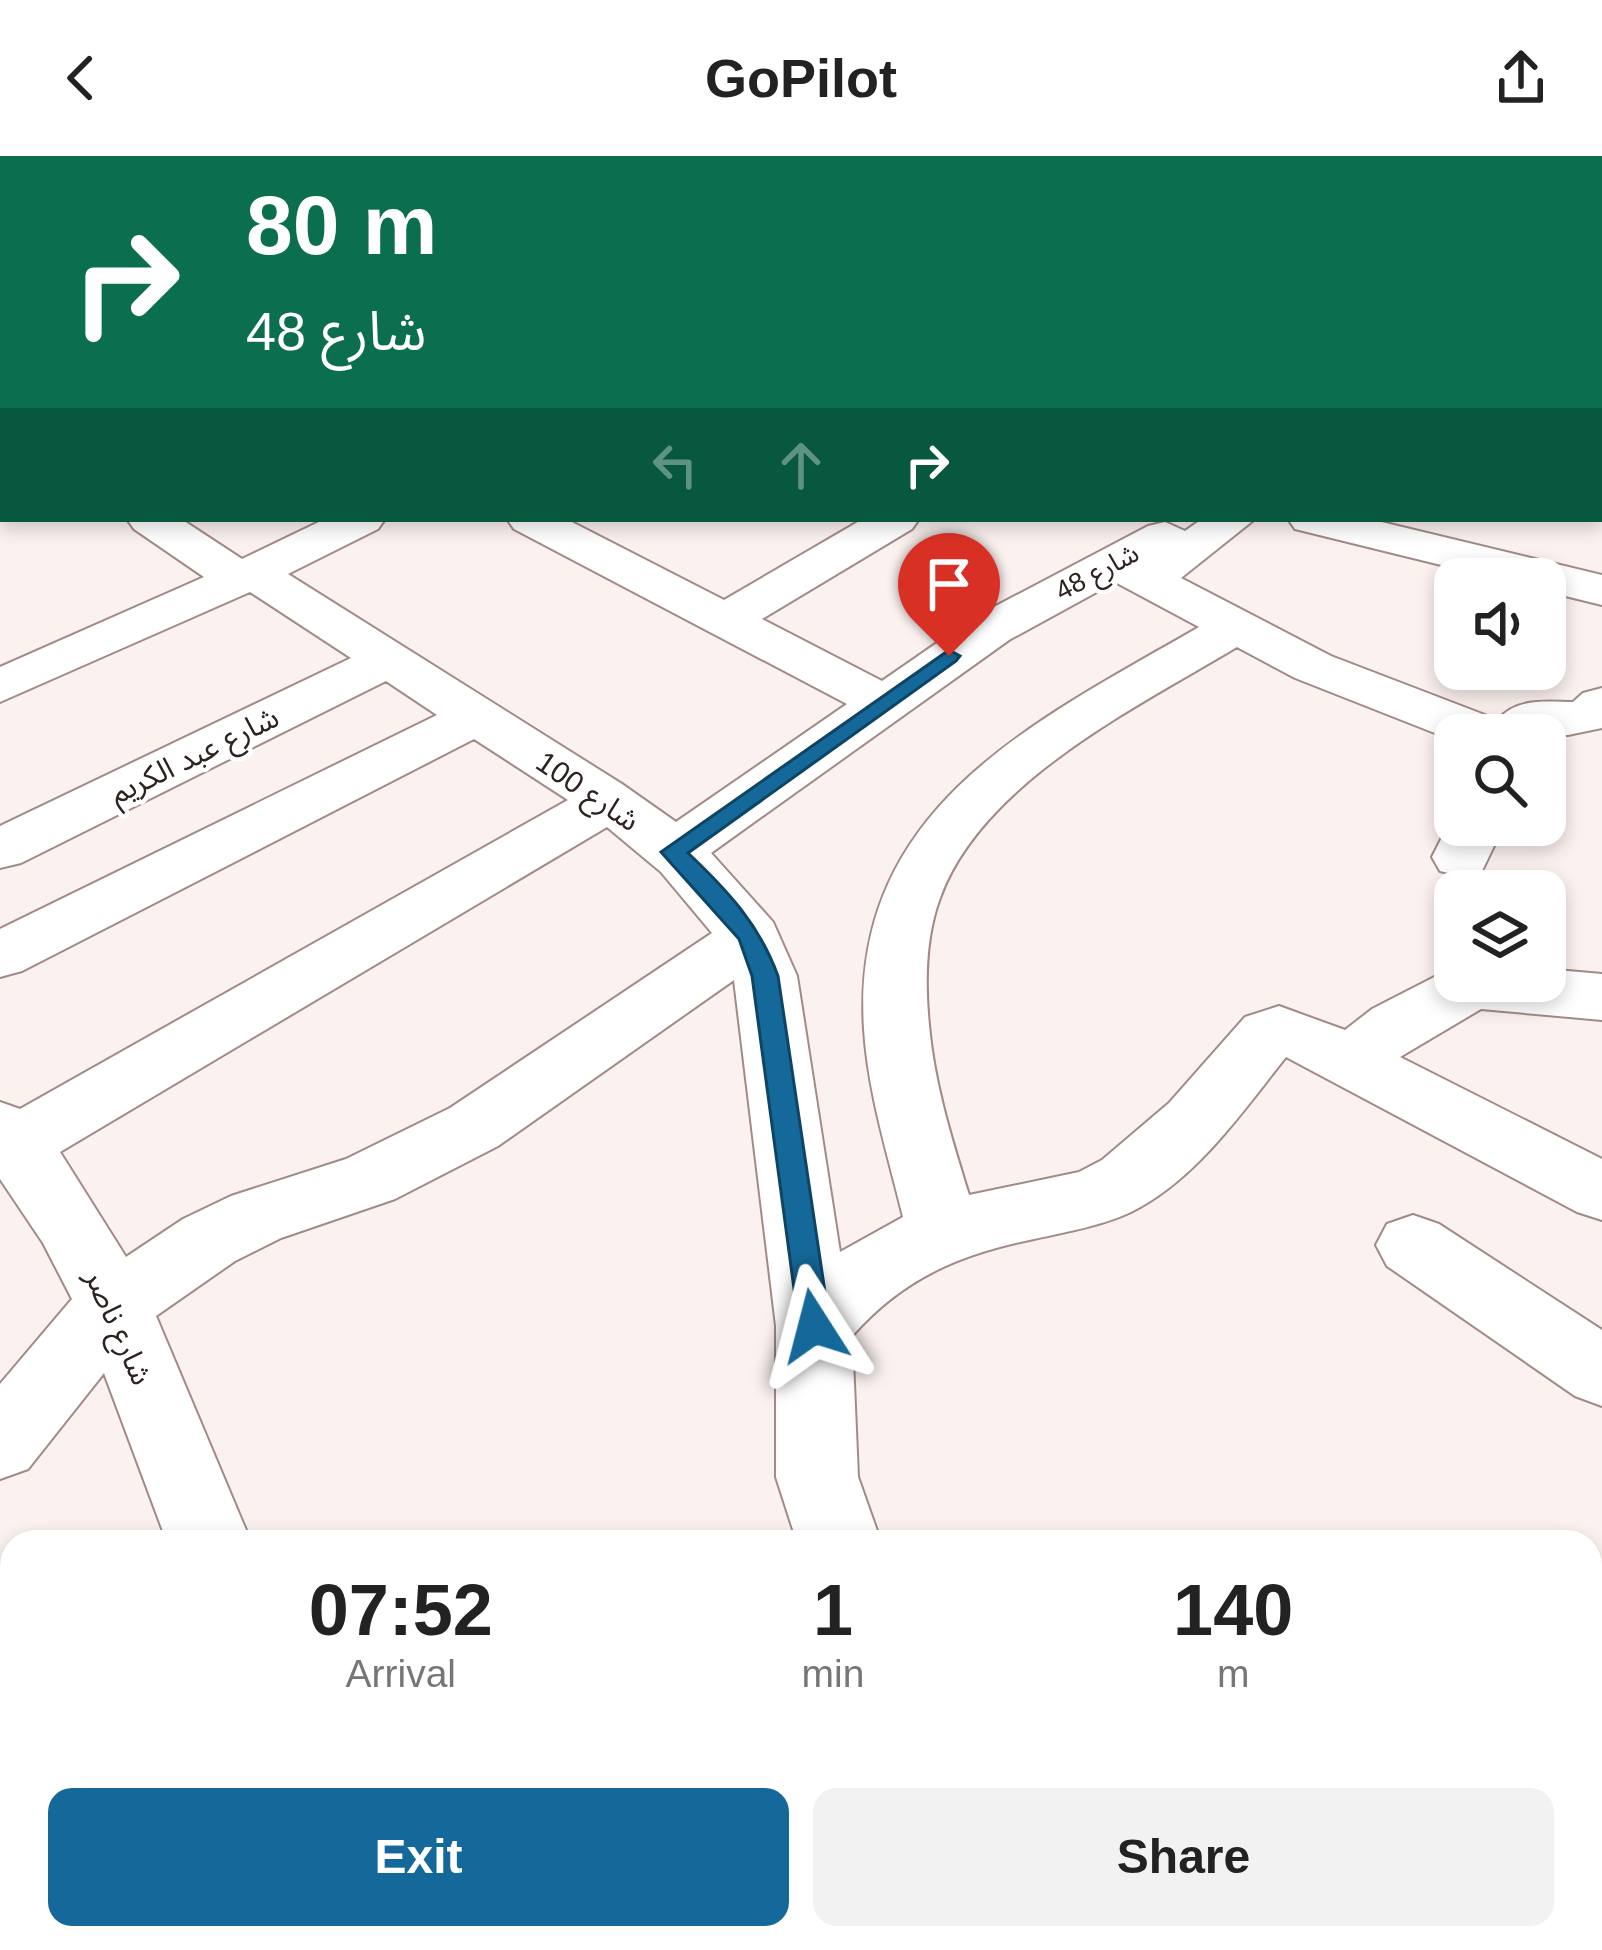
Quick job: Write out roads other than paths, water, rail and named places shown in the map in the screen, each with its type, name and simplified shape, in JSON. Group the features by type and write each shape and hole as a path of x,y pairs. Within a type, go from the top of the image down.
{"street":[{"name":"شارع 100","path":"155,522 389,660 608,802 673,852 725,903 751,937 765,976 814,1326 817,1477 835,1530"},
{"path":"0,686 356,522"},
{"path":"724,620 891,522"},
{"name":"شارع 48","path":"673,852 991,628 1152,549 1224,522"},
{"path":"1333,522 1582,556"},
{"path":"564,525 724,620 885,703"},
{"path":"1152,549 1233,628 1313,667 1434,714"},
{"path":"943,1232 898,1043 898,959 915,884 949,834 988,790 1034,752 1233,628"},
{"name":"شارع عبد الكريم","path":"0,849 389,660"},
{"path":"1566,720 1590,717 1602,704"},
{"path":"0,955 476,716"},
{"path":"7,1137 608,802"},
{"path":"0,1443 113,1305 209,1240 256,1216 386,1172 474,1127 751,937"},
{"path":"1350,1060 1395,1026 1472,986 1602,997"},
{"path":"814,1326 846,1288 881,1259 921,1237 1075,1204 1110,1190 1207,1107 1268,1034 1291,1032 1602,1192"},
{"name":"شارع ناصر","path":"7,1137 67,1219 113,1305 204,1530"},
{"path":"1413,1245 1602,1372"}]}
